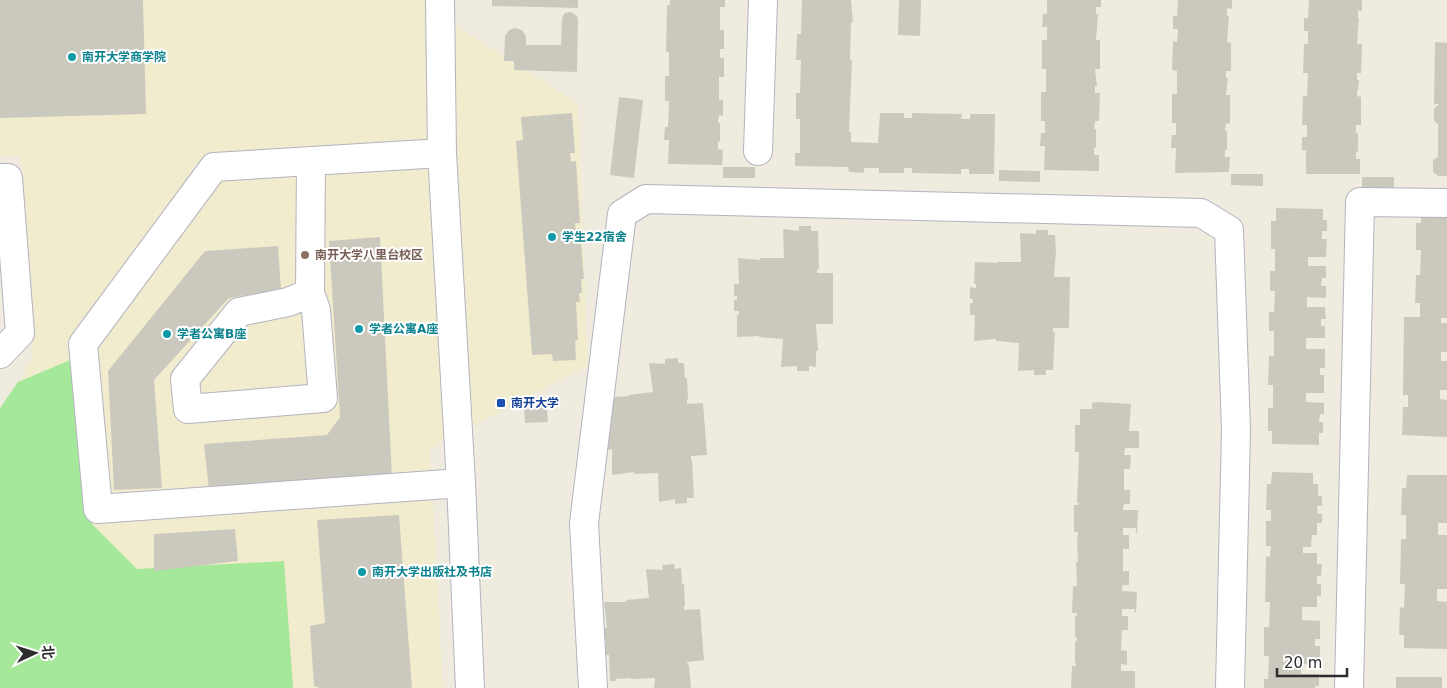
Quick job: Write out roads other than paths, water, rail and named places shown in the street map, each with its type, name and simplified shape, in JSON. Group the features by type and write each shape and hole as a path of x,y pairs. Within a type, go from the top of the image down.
{"street":[{"path":"440,0 442,153 462,484 470,688"},
{"path":"758,151 763,0"},
{"path":"442,153 214,168 84,344 98,509 462,484"},
{"path":"310,293 288,302 240,312 185,379 188,409 323,398 316,310 310,293 311,161"},
{"path":"0,178 8,178 20,333 0,354"},
{"path":"593,688 584,523 622,214 646,199 1201,212 1229,230 1236,430 1230,688"},
{"path":"1349,688 1360,202 1447,203"}],"place":[{"name":"南开大学商学院","path":"72,57"},
{"name":"学生22宿舍","path":"552,237"},
{"name":"南开大学八里台校区","path":"305,255"},
{"name":"学者公寓A座","path":"359,329"},
{"name":"学者公寓B座","path":"167,334"},
{"name":"南开大学","path":"501,403"},
{"name":"南开大学出版社及书店","path":"362,572"}]}
